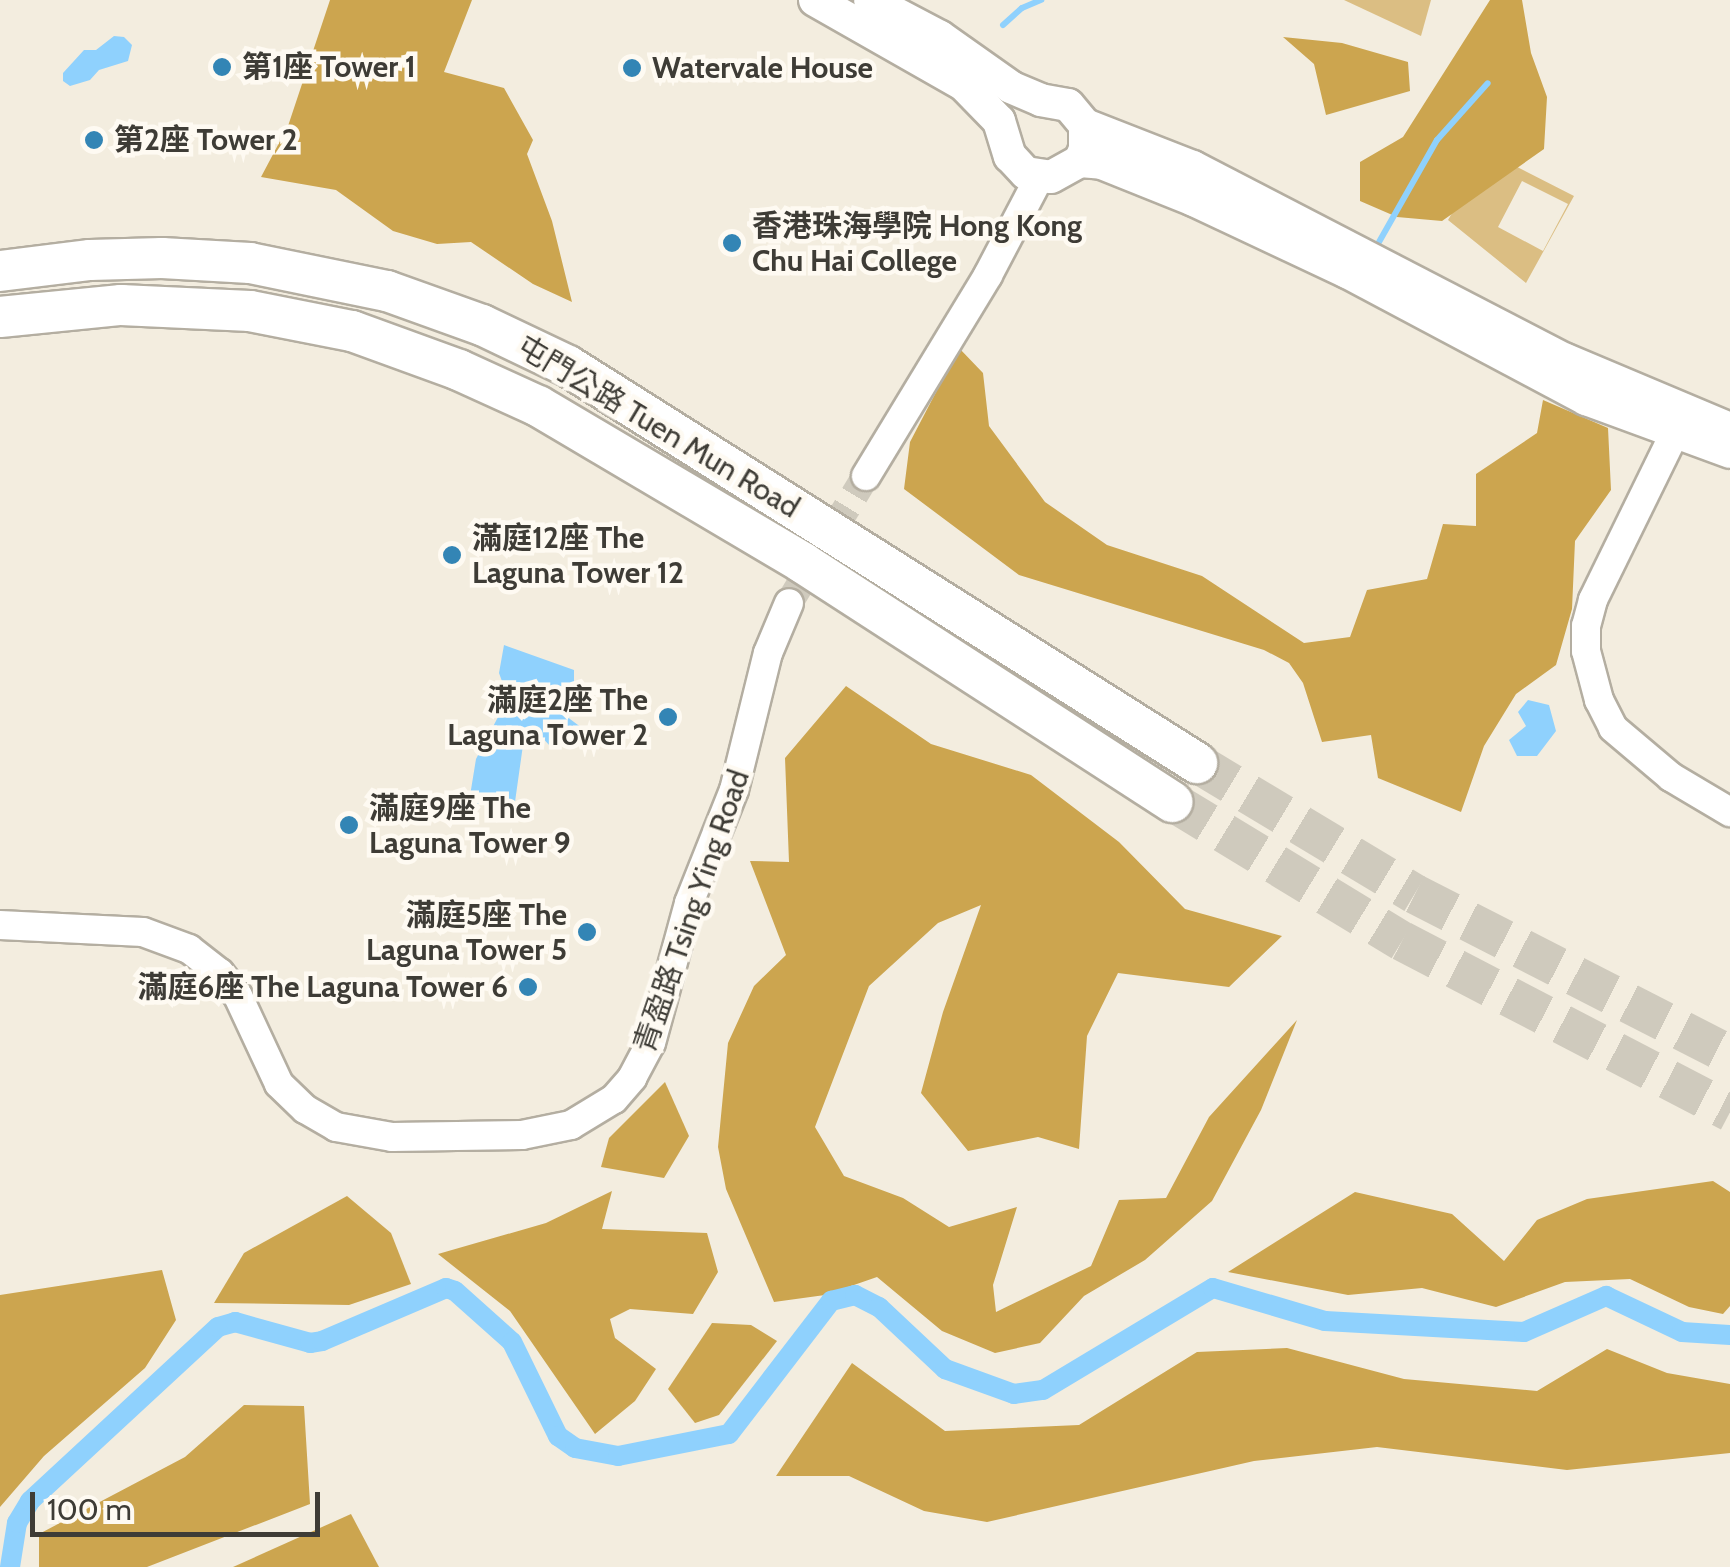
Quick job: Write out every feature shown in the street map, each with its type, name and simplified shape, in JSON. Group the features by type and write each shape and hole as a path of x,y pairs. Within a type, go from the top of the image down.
{"highway":[{"name":"屯門公路 Tuen Mun Road","path":"0,272 90,260 162,258 250,263 369,286 482,325 584,376 1197,763"},
{"name":"屯門公路 Tuen Mun Road","path":"0,317 121,304 235,310 352,331 459,370 538,406 818,572 1173,802"}],"main road":[{"path":"815,0 947,74 980,100 1006,132 1016,166 1039,178 1062,174 1080,161 1085,149 1085,124"},
{"path":"870,0 940,38 1011,87 1041,100 1068,105 1085,124 1193,167 1566,360 1730,452"},
{"path":"1006,132 1018,112 1041,100"},
{"path":"1080,161 1102,163 1254,227 1586,399 1680,422 1730,429"}],"street":[{"path":"866,476 988,274 1039,178"},
{"path":"1680,422 1593,600 1586,626 1588,663 1599,700 1625,741 1672,777 1730,812"},
{"name":"青盈路 Tsing Ying Road","path":"0,925 143,932 189,949 212,966 238,996 279,1084 305,1109 336,1126 392,1137 522,1135 571,1126 614,1099 632,1078 651,1043 689,902 734,790 768,653 789,603"}],"shaded area":[{"path":"330,0 472,0 444,72 504,88 533,140 527,154 552,221 572,302 533,284 471,242 437,244 393,231 336,190 261,177 288,126"},
{"path":"1344,0 1431,0 1421,36"},
{"path":"1490,0 1522,0 1531,53 1547,97 1544,149 1442,221 1397,217 1360,201 1360,162 1403,137"},
{"path":"1283,37 1342,43 1408,62 1410,91 1326,115 1314,64"},
{"path":"1488,152 1574,196 1526,283 1448,220","holes":["1522,181 1568,204 1543,251 1498,227"]},
{"path":"959,348 983,373 989,426 1045,502 1107,545 1202,576 1304,643 1350,637 1367,590 1427,579 1443,524 1476,526 1476,474 1537,433 1543,400 1608,428 1611,490 1575,541 1572,609 1556,665 1516,694 1484,746 1461,812 1378,778 1371,735 1322,742 1303,683 1289,663 1264,650 1019,575 904,489 910,442"},
{"path":"846,686 931,744 1031,775 1119,842 1185,909 1282,936 1229,987 1118,973 1087,1036 1079,1149 1038,1137 968,1151 921,1093 943,1012 981,905 938,923 869,986 815,1127 844,1176 903,1198 949,1227 1017,1207 993,1285 996,1312 1091,1266 1119,1200 1166,1198 1209,1117 1297,1020 1261,1110 1212,1201 1145,1260 1084,1296 1040,1343 995,1353 942,1331 877,1277 825,1295 774,1302 726,1189 718,1147 728,1043 754,986 786,955 750,861 789,862 785,758"},
{"path":"665,1082 689,1136 664,1178 601,1167 609,1138"},
{"path":"1713,1181 1730,1192 1730,1306 1723,1314 1689,1307 1630,1279 1565,1282 1496,1307 1422,1288 1348,1295 1228,1272 1355,1192 1452,1214 1504,1261 1537,1220 1587,1199"},
{"path":"612,1191 602,1229 707,1233 718,1272 693,1314 630,1309 610,1319 615,1338 656,1369 635,1401 595,1434 510,1311 438,1254 546,1223"},
{"path":"347,1196 391,1233 411,1284 349,1305 214,1303 244,1253"},
{"path":"162,1270 176,1320 145,1368 44,1456 0,1507 0,1295"},
{"path":"712,1323 751,1325 777,1341 719,1415 695,1423 668,1389"},
{"path":"1287,1348 1404,1379 1537,1391 1607,1349 1667,1373 1730,1384 1730,1453 1567,1470 1377,1447 1254,1461 987,1522 924,1511 849,1476 776,1476 852,1363 945,1431 1079,1425 1197,1352"},
{"path":"244,1405 304,1406 310,1504 147,1567 39,1567 39,1534 185,1457"},
{"path":"351,1514 379,1567 233,1567"}],"water":[{"path":"114,36 124,37 132,45 128,61 99,70 90,80 70,86 63,81 63,73 84,50 96,50"},
{"path":"504,645 574,670 574,686 551,686 546,701 582,728 571,741 550,746 537,732 523,745 514,809 469,802 476,759 508,698 499,673"},
{"path":"1528,700 1549,705 1556,731 1537,756 1517,756 1509,740 1526,726 1518,712"}],"waterway":[{"path":"1003,25 1022,8 1041,0"},
{"path":"1379,242 1437,140 1488,83"},
{"path":"10,1567 17,1523 30,1501 218,1327 235,1322 310,1343 322,1341 446,1288 455,1291 512,1342 558,1436 575,1448 618,1456 729,1434 831,1301 855,1295 879,1307 945,1369 1014,1394 1043,1390 1213,1288 1325,1321 1524,1332 1606,1296 1682,1332 1730,1335"}],"tunnel":[{"path":"789,603 866,476"},
{"path":"1197,763 1415,894 1730,1055"},
{"path":"1173,802 1402,941 1730,1112"}],"place":[{"name":"第1座 Tower 1","path":"222,67"},
{"name":"Watervale House","path":"632,68"},
{"name":"第2座 Tower 2","path":"94,140"},
{"name":"香港珠海學院 Hong Kong Chu Hai College","path":"732,243"},
{"name":"滿庭12座 The Laguna Tower 12","path":"452,555"},
{"name":"滿庭2座 The Laguna Tower 2","path":"668,717"},
{"name":"滿庭9座 The Laguna Tower 9","path":"349,825"},
{"name":"滿庭5座 The Laguna Tower 5","path":"587,932"},
{"name":"滿庭6座 The Laguna Tower 6","path":"528,987"}]}
